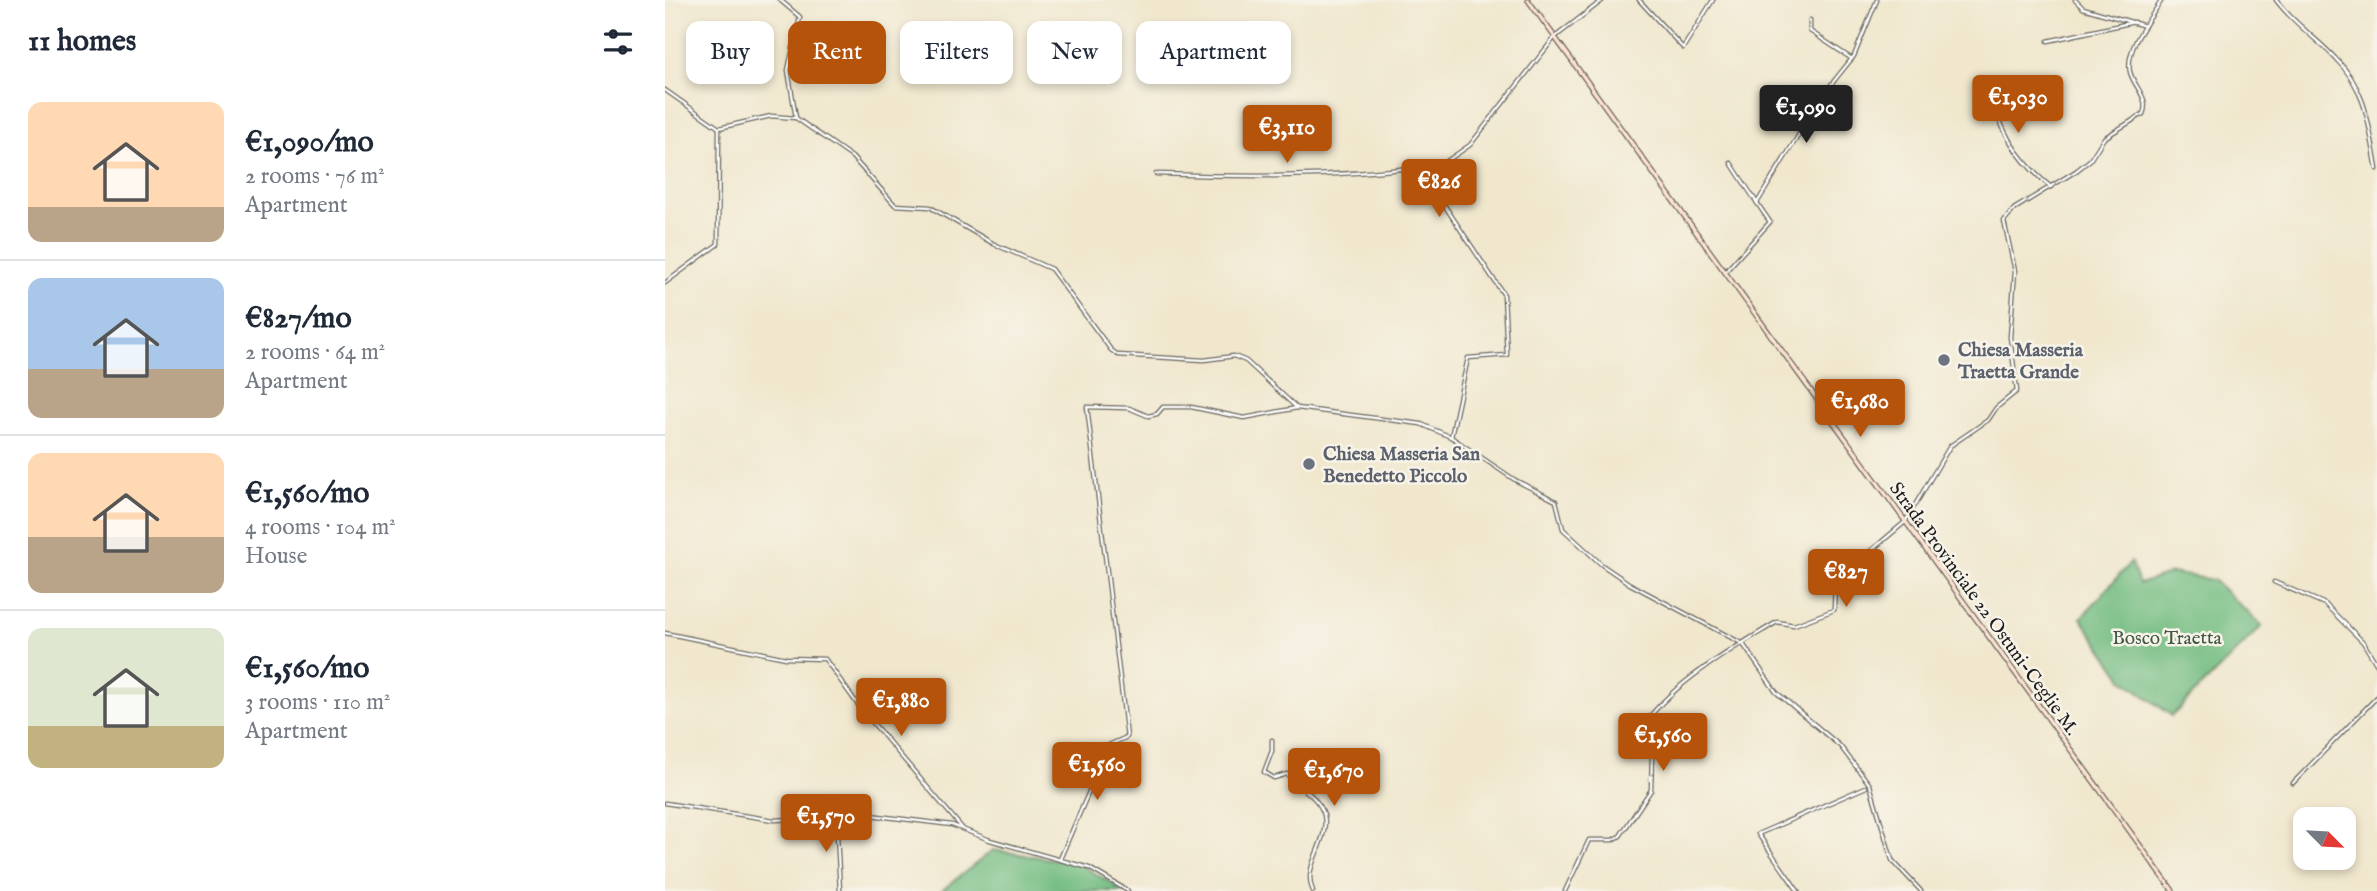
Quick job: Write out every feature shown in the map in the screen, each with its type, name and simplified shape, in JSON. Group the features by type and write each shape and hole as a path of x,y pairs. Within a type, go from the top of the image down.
{"main road":[{"name":"Strada Provinciale 22 Ostuni-Ceglie M.","path":"1528,0 2173,891"}],"street":[{"path":"780,0 800,17 788,70 796,118"},
{"path":"1156,174 1255,178 1330,176 1444,163 1469,145 1555,37 1603,0"},
{"path":"1639,0 1683,48 1713,0"},
{"path":"1757,203 1798,136 1809,112 1852,59 1877,0"},
{"path":"2075,0 2083,8 2145,26"},
{"path":"1565,891 1589,840 1613,840 1620,836 1649,795 1652,756 1640,736 1642,727 1662,704 1704,668 1777,622 1794,625 1834,610 1835,581 1905,522 1950,446 1989,420 1996,408 2017,391 2010,337 2015,271 2004,221 2014,209 2090,160 2103,138 2143,114 2145,103 2130,73 2130,63 2145,26 2162,0"},
{"path":"2276,0 2337,60 2355,83 2369,117 2377,169"},
{"path":"1810,20 1810,31 1852,59"},
{"path":"2048,41 2134,22"},
{"path":"1989,81 1996,116 2005,137 2023,162 2051,187"},
{"path":"665,90 719,128 771,116 796,118 852,157 895,205 930,207 994,244 1051,269 1111,350 1118,355 1204,360 1234,356 1246,361 1297,408"},
{"path":"665,283 718,244 719,128"},
{"path":"1725,272 1770,222 1731,163"},
{"path":"1419,167 1504,295 1507,355 1468,358 1451,437"},
{"path":"1060,859 1109,745 1127,737 1087,407 1129,408 1148,416 1157,414 1163,407 1191,407 1244,418 1297,408 1421,424 1451,437 1515,480 1556,502 1566,533 1618,576 1743,644 1776,692 1840,746 1870,785 1892,860 1921,891"},
{"path":"2274,582 2325,604 2363,642 2377,665"},
{"path":"665,633 786,657 825,659 861,709 964,830"},
{"path":"2293,783 2377,697"},
{"path":"1272,740 1265,772 1274,778 1287,774 1310,794 1324,815 1324,830 1308,876 1313,891"},
{"path":"1798,891 1758,834 1866,787"},
{"path":"665,803 774,820 881,816 952,825 990,840 1089,868 1128,891"},
{"path":"836,816 840,891"},
{"path":"952,825 954,819"}],"green space":[{"name":"Bosco Traetta","path":"2131,562 2139,584 2172,573 2213,580 2262,626 2172,716 2124,680 2081,618"},
{"path":"993,850 1077,863 1125,891 941,891"}],"place":[{"name":"Chiesa Masseria Traetta Grande","path":"1944,360"},
{"name":"Chiesa Masseria San Benedetto Piccolo","path":"1309,464"}]}
